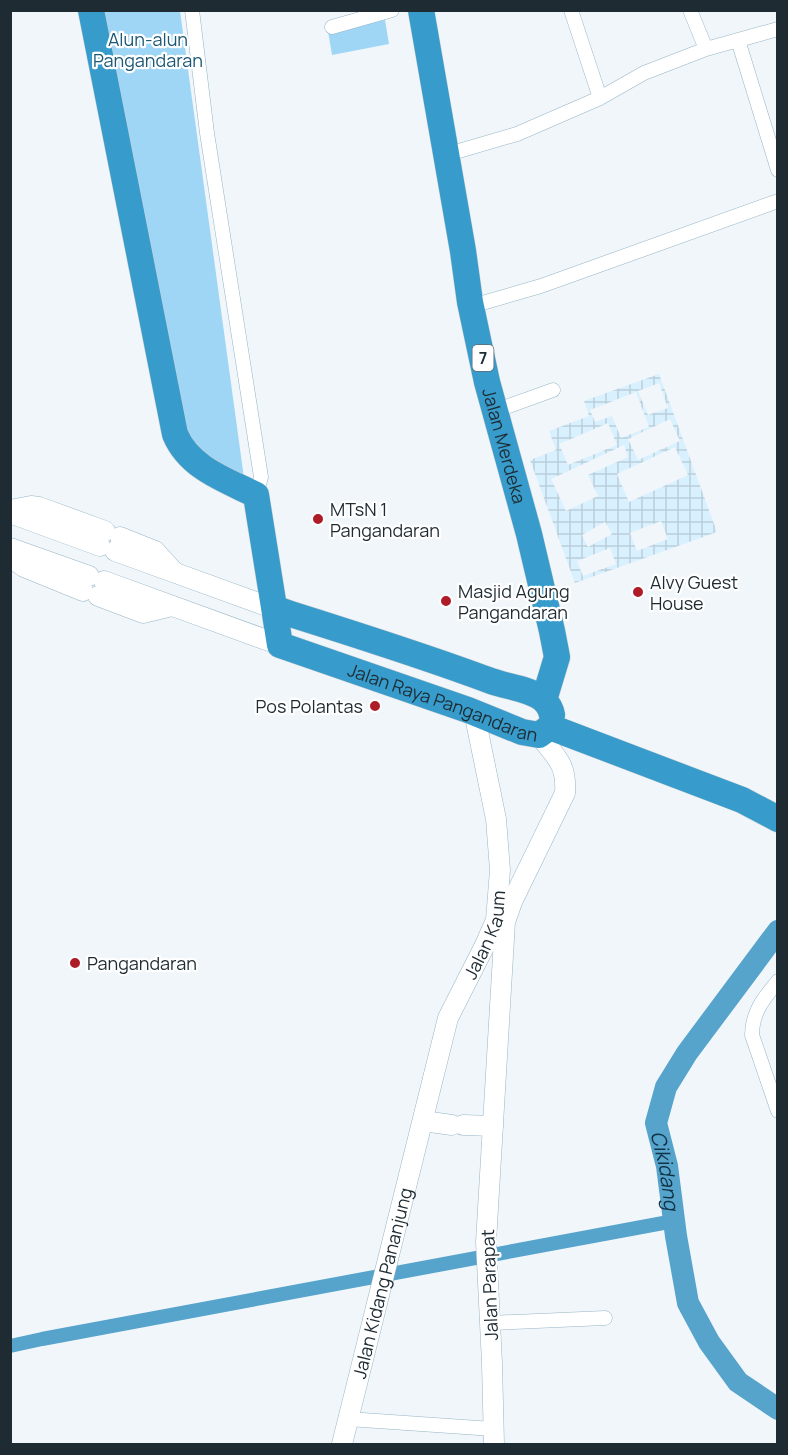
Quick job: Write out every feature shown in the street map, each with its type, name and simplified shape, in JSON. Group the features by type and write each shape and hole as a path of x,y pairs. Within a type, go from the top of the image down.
{"highway":[{"path":"91,10 175,434 180,447 196,463 256,495 280,645"},
{"name":"Jalan Merdeka","path":"421,10 472,306 495,411 529,534 557,657 544,700"},
{"name":"Jalan Raya Pangandaran","path":"275,609 402,648 499,684 526,691 544,700"},
{"name":"Jalan Raya Pangandaran","path":"280,645 474,712 522,732 545,731 742,800 777,819"},
{"name":"7","path":"544,700 551,710 545,731"}],"street":[{"path":"192,10 207,133 261,477 256,495"},
{"path":"332,27 392,10"},
{"path":"571,10 600,98"},
{"path":"690,10 706,49"},
{"path":"445,154 517,134 600,98 644,73 706,49 777,29"},
{"path":"738,40 777,170"},
{"path":"472,306 541,286 777,201"},
{"path":"495,411 553,390"},
{"name":"Jalan Raya Pangandaran","path":"10,511 32,506 39,507 110,541 155,551 175,573 275,609"},
{"path":"10,548 93,586"},
{"path":"10,557 24,567 93,586"},
{"name":"Jalan Raya Pangandaran","path":"93,586 143,613 172,606 280,645"},
{"name":"Jalan Kaum","path":"423,1121 448,1018 496,920 500,870 496,819 474,712"},
{"name":"Jalan Kaum","path":"493,1126 506,922 512,903 566,793 564,767 545,731"},
{"path":"777,981 756,1011 752,1023 752,1035 777,1111"},
{"path":"423,1121 493,1126"},
{"name":"Jalan Kidang Pananjung","path":"342,1444 423,1121"},
{"name":"Jalan Parapat","path":"493,1126 486,1242 494,1437"},
{"path":"490,1323 605,1318"},
{"path":"348,1419 494,1437"}],"shaded area":[{"path":"659,374 717,532 575,583 530,460 556,450 549,431 589,416 584,401","holes":["659,383 668,408 648,415 638,391","636,392 649,427 621,438 612,416 595,422 590,410","670,419 680,441 638,460 628,439","608,423 617,445 568,465 559,444","624,445 628,457 588,475 598,496 566,511 551,479","675,447 688,475 629,502 617,474","661,521 668,539 637,551 630,533","605,522 612,534 588,547 582,535","610,548 616,564 583,576 577,561"]}],"green space":[{"name":"Alun-alun Pangandaran","path":"101,11 180,11 244,478 197,453 186,434"},
{"path":"385,20 389,44 332,55 328,31"}],"waterway":[{"name":"Cikidang","path":"778,931 687,1053 666,1087 656,1123 667,1166 688,1303 709,1342 738,1382 778,1409"},
{"path":"10,1346 674,1221"}],"place":[{"name":"MTsN 1 Pangandaran","path":"318,519"},
{"name":"Alvy Guest House","path":"638,592"},
{"name":"Masjid Agung Pangandaran","path":"446,601"},
{"name":"Pos Polantas","path":"375,706"},
{"name":"Pangandaran","path":"75,963"}]}
